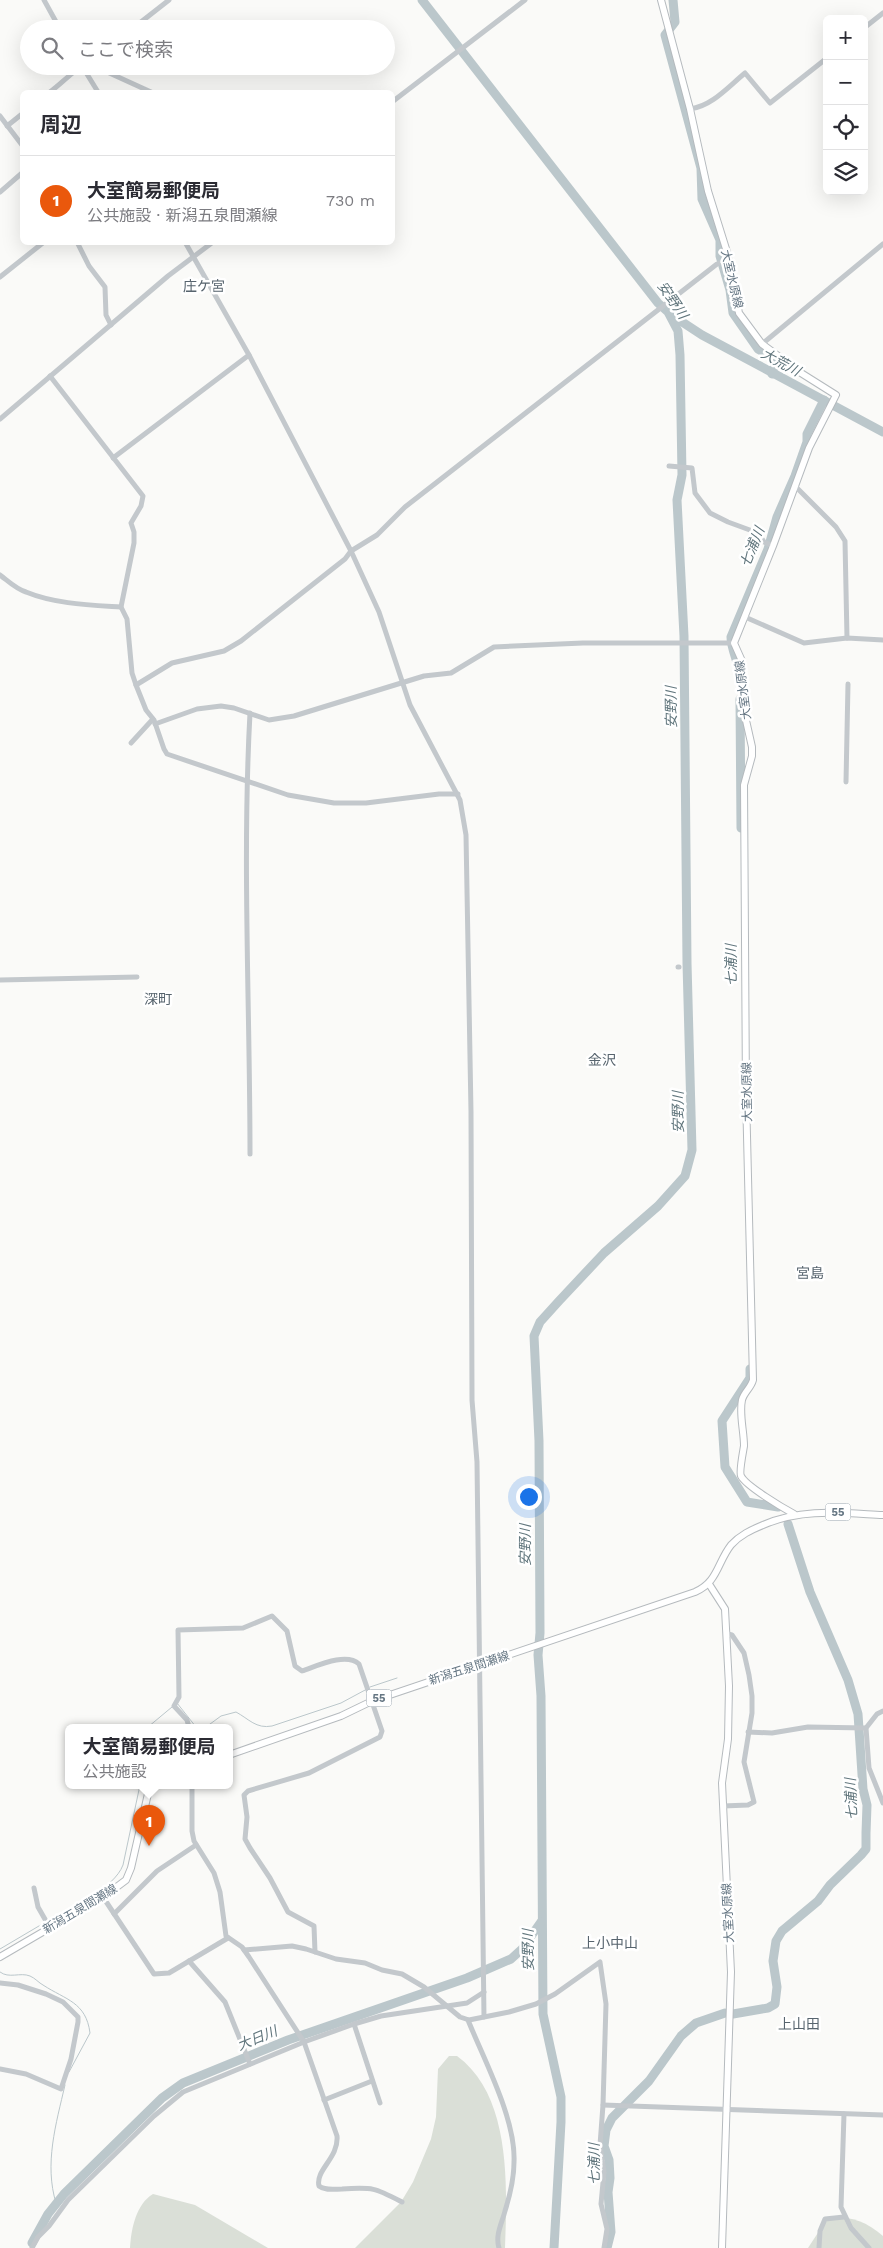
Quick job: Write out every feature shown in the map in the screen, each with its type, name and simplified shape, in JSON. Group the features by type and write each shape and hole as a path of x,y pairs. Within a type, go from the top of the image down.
{"main road":[{"name":"大室水原線","path":"661,0 690,110 724,261 739,313 762,344 801,373 828,388 836,395 809,448 774,546 734,643 742,661 743,707 752,756 744,785 746,1095 753,1380 751,1388 744,1394 741,1402 744,1444 740,1473 742,1478 765,1496 794,1514"},
{"name":"55","path":"709,1584 728,1548 743,1534 778,1518 819,1511 883,1515"},
{"name":"大室水原線","path":"709,1584 725,1610 728,1634 728,1734 722,1783 731,1972 722,2248"},
{"name":"新潟五泉間瀬線","path":"233,1754 341,1716 372,1701 695,1592 709,1584"},
{"name":"新潟五泉間瀬線","path":"0,1957 103,1897 126,1880 149,1789"}],"street":[{"path":"44,0 55,20"},
{"path":"143,20 168,0"},
{"path":"395,100 525,0"},
{"path":"868,25 883,14"},
{"path":"690,110 700,108 710,102 745,73 770,103 824,60"},
{"path":"53,90 71,75"},
{"path":"88,75 97,90"},
{"path":"114,75 147,90"},
{"path":"0,116 20,142"},
{"path":"7,126 20,116"},
{"path":"0,192 20,175"},
{"path":"762,344 883,244"},
{"path":"0,277 40,245"},
{"path":"79,245 90,266 105,287 106,314 112,325"},
{"path":"186,245 249,354 351,551 379,612 410,705 458,794 464,813 471,1112 472,1400 477,1462 484,2017"},
{"path":"0,419 209,245"},
{"path":"136,685 172,663 224,651 232,647 345,559 351,551 377,535 405,507 670,300 724,261"},
{"path":"113,458 249,354"},
{"path":"50,376 137,486 144,500 131,523 134,532 134,544 121,607 127,619 132,673 146,710 154,721 167,754 288,795 334,803 366,803 439,794 458,794"},
{"path":"671,467 692,468 695,493 710,513 758,533 764,542 774,546"},
{"path":"795,486 836,527 845,540 848,638"},
{"path":"0,575 24,592 100,607 121,607"},
{"path":"745,617 804,643 848,638 883,640"},
{"path":"131,743 154,721 197,709 221,706 269,720 278,720 424,676 451,674 494,647 582,643 734,643"},
{"path":"846,782 848,684"},
{"path":"250,713 246,780 250,1154"},
{"path":"0,980 137,977"},
{"path":"188,1724 174,1706 179,1697 178,1630 243,1628 272,1616 287,1631 295,1666 298,1669 302,1671 333,1659 356,1661 359,1664 382,1731 380,1737 309,1773 248,1791 244,1795 247,1823 245,1838 270,1878 288,1912 314,1926 315,1952"},
{"path":"723,1806 748,1806 754,1802 744,1762 752,1696 749,1675 744,1653 732,1635 728,1634"},
{"path":"883,1711 877,1714 866,1728 869,1768 883,1803"},
{"path":"748,1732 772,1733 808,1727 866,1728"},
{"path":"192,1789 192,1831 196,1845 214,1873 220,1892 226,1934 228,1938 244,1950 304,2042 324,2100 337,2143 336,2149 318,2179 320,2186 323,2189 369,2187 402,2202"},
{"path":"114,1914 157,1871 196,1845"},
{"path":"34,1888 38,1907 50,1928"},
{"path":"103,1897 154,1974 165,1975 228,1938"},
{"path":"244,1950 292,1946 402,1974 424,1987 460,2017 468,2020 509,2012 536,2004 550,1997 600,1962 606,2004 600,2145 604,2180 600,2200 608,2229 604,2248"},
{"path":"189,1961 225,2002 250,2063"},
{"path":"0,1983 35,1990 63,2002 78,2017 78,2022 61,2089 26,2074 0,2069"},
{"path":"32,2248 38,2237 49,2226 68,2200 160,2111 183,2092 250,2063 354,2024 380,2016 467,2003 484,1992"},
{"path":"468,2020 493,2081 513,2143 513,2176 498,2231 499,2248"},
{"path":"354,2024 380,2103"},
{"path":"324,2100 372,2081"},
{"path":"603,2105 726,2111 883,2115"},
{"path":"844,2114 841,2207 844,2217 851,2228 869,2248"},
{"path":"819,2248 820,2230 824,2219 844,2217"}],"shaded area":[{"path":"449,2056 457,2056 475,2073 488,2094 497,2119 505,2171 505,2248 355,2248 401,2202 413,2182 431,2139 436,2117 438,2069"},
{"path":"153,2194 195,2205 268,2248 130,2248 133,2225 139,2210 147,2198"},
{"path":"832,2217 853,2219 871,2227 883,2236 883,2248 808,2248 825,2222"}],"waterway":[{"name":"安野川","path":"422,0 658,303 668,312 678,331 680,355 682,475 677,500 684,636 687,963 692,1150 685,1176 658,1206 604,1253 540,1322 534,1336 539,1441 540,1633 538,1655 541,1696 543,2014 561,2097 554,2248"},
{"path":"673,0 675,22 665,35 701,168 702,199 720,240 720,256 730,290 733,313 758,349 776,359 772,374"},
{"name":"大荒川","path":"670,314 702,335 883,432"},
{"name":"七浦川","path":"740,678 731,637 768,549 777,517 807,442 807,434 824,400"},
{"name":"七浦川","path":"740,699 741,828"},
{"name":"七浦川","path":"750,1369 750,1378 722,1421 725,1467 747,1502 778,1507"},
{"name":"七浦川","path":"733,2014 768,2008 775,2004 777,1987 773,1961 776,1941 782,1931 818,1901 830,1885 866,1849 867,1805 863,1789 858,1714 848,1680 810,1592 788,1524"},
{"path":"370,1687 397,1678"},
{"path":"210,1724 221,1716 236,1712 257,1725 272,1726 341,1703 367,1689"},
{"path":"177,1703 194,1724"},
{"path":"152,1724 172,1707"},
{"path":"48,1921 101,1890 118,1874 123,1865 139,1789"},
{"name":"大日川","path":"32,2243 48,2214 64,2194 162,2098 183,2083 288,2040 467,1978 511,1959 522,1949 541,1922"},
{"path":"0,1949 44,1923"},
{"path":"0,1972 7,1975 26,1975 32,1977 74,2003 84,2015 90,2033 69,2072"},
{"name":"七浦川","path":"607,2248 611,2232 608,2192 610,2178 609,2160 604,2146 606,2130 612,2118 649,2081 681,2036 696,2023 725,2013"},
{"path":"56,2203 51,2174 51,2159 55,2129 65,2085"}],"place":[{"name":"大室簡易郵便局","path":"149,1846"}],"district":[{"name":"庄ケ宮","path":"204,286"},
{"name":"深町","path":"158,999"},
{"name":"金沢","path":"602,1060"},
{"name":"宮島","path":"810,1273"},
{"name":"上小中山","path":"610,1943"},
{"name":"上山田","path":"799,2024"}]}
